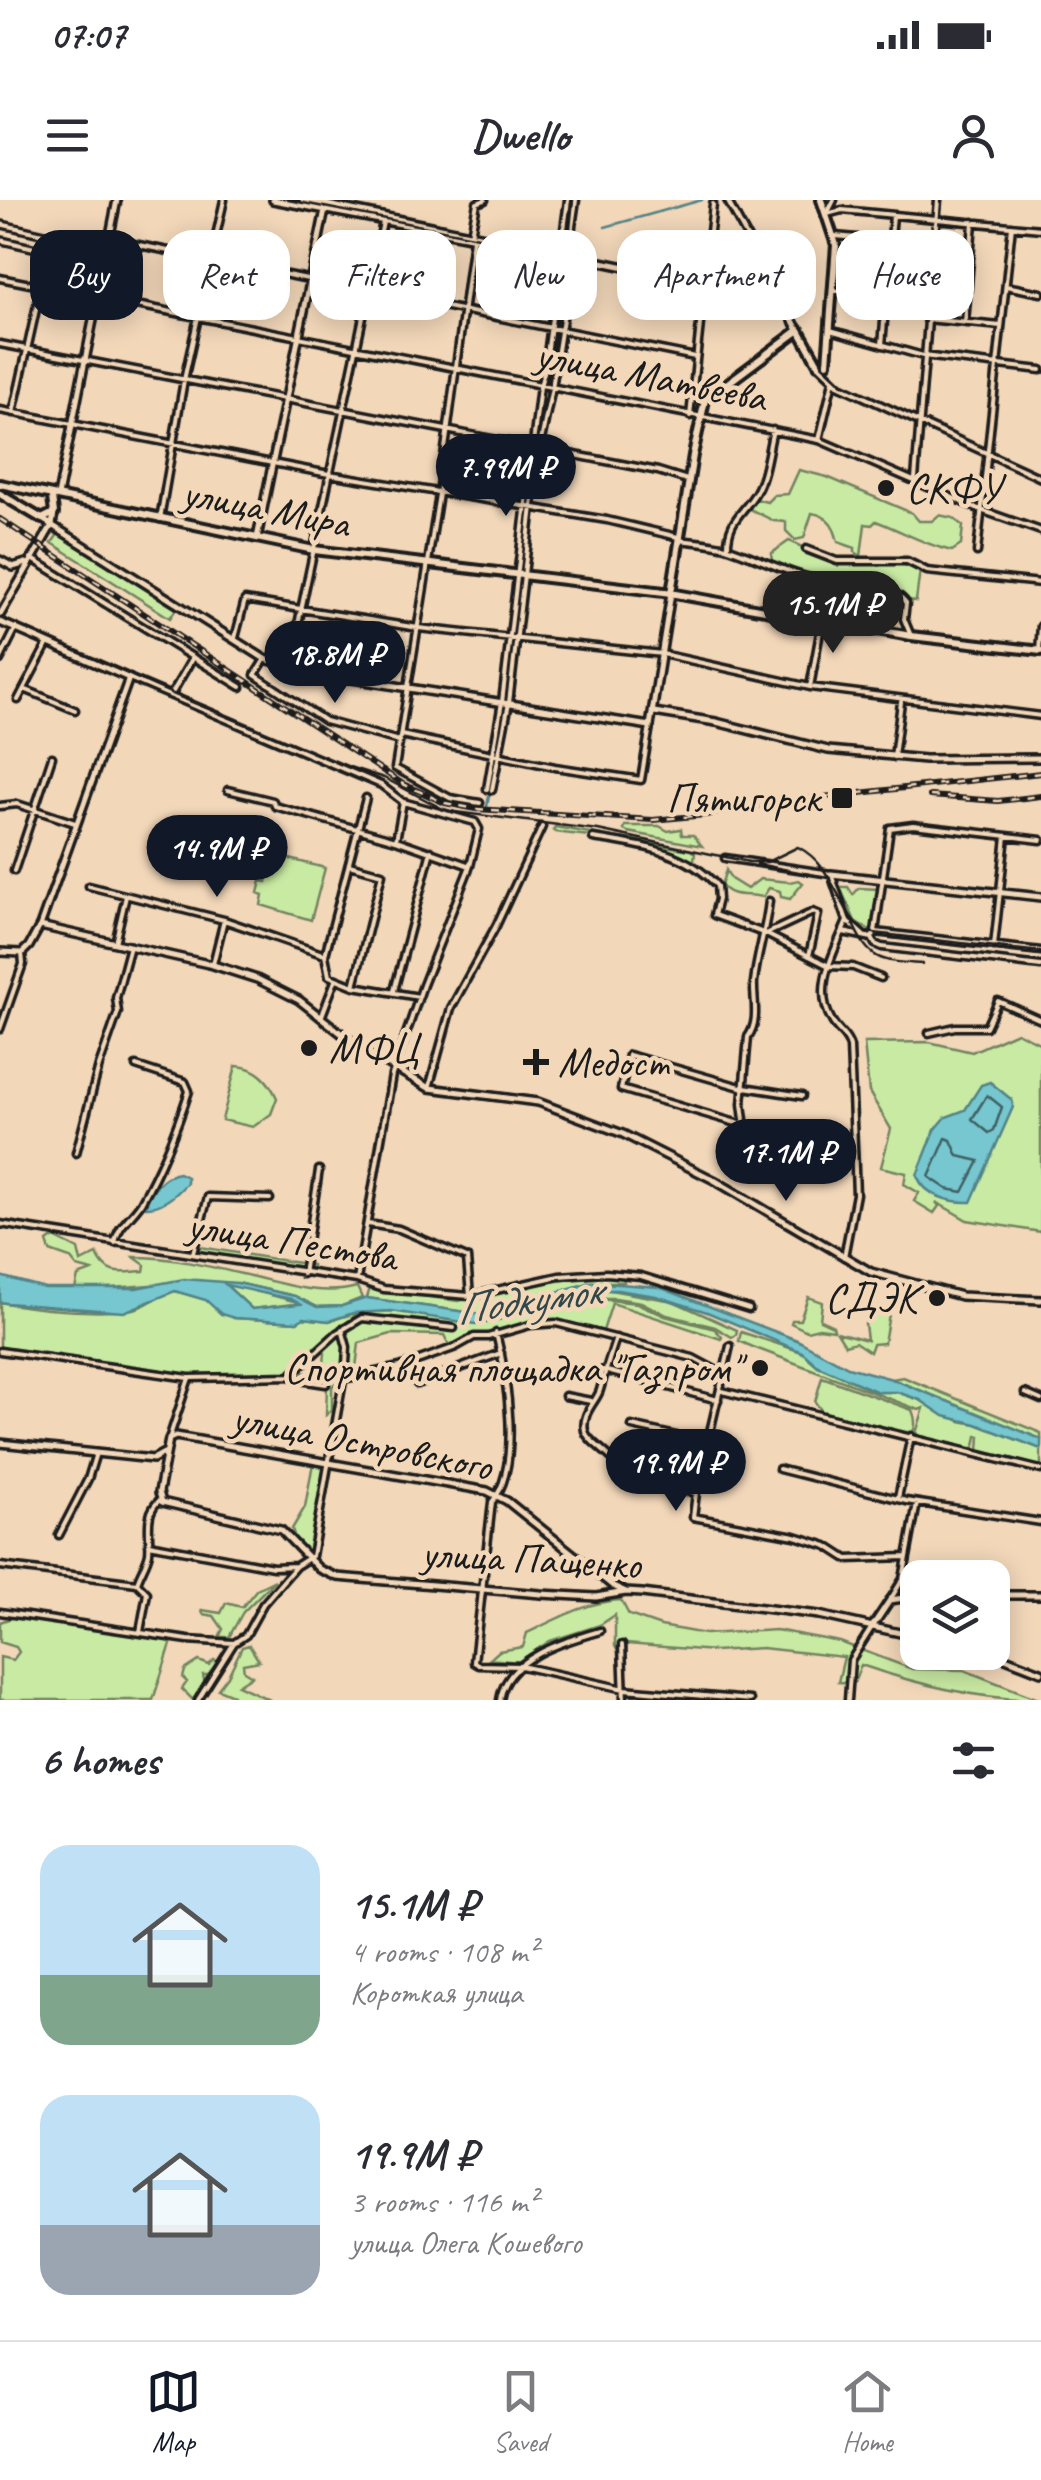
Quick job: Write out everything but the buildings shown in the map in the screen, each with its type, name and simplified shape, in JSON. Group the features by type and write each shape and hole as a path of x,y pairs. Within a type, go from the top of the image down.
{"main road":[{"path":"671,593 703,403 712,392 798,330 812,354 823,362 836,236 822,200"},
{"name":"улица Мира","path":"0,484 314,550 671,593 911,636 1040,651"},
{"path":"19,504 16,495 25,491"},
{"path":"0,494 42,519 61,502 74,502"},
{"path":"54,511 55,498"}],"street":[{"path":"111,230 117,200"},
{"path":"218,230 224,200"},
{"path":"272,200 326,205 383,221 476,238"},
{"path":"303,200 471,237"},
{"path":"480,804 450,798 396,768 439,494 471,237 477,203 485,200"},
{"path":"564,230 568,200"},
{"path":"571,230 576,200"},
{"path":"727,200 743,230"},
{"path":"827,214 834,200"},
{"path":"935,230 938,200"},
{"path":"710,230 713,204"},
{"path":"321,230 326,205"},
{"path":"827,214 842,210 1041,230"},
{"path":"882,345 893,214"},
{"path":"381,230 383,221"},
{"path":"965,323 974,222"},
{"path":"0,224 30,231"},
{"path":"977,552 1012,226"},
{"path":"0,240 30,247"},
{"path":"257,538 310,279 290,275"},
{"name":"улица Матвеева","path":"0,278 30,284"},
{"path":"1005,286 1041,293"},
{"path":"456,308 695,357"},
{"path":"13,412 35,320"},
{"path":"55,498 93,320"},
{"path":"160,519 198,320"},
{"name":"улица Матвеева","path":"203,320 819,440 981,510 1041,531"},
{"path":"289,667 361,320"},
{"path":"490,789 506,703 528,508 552,388 557,320"},
{"path":"538,448 542,386 558,320"},
{"path":"690,416 699,320"},
{"path":"793,320 798,330"},
{"path":"915,482 926,320"},
{"path":"936,320 1001,326"},
{"path":"829,329 923,356 1041,370"},
{"path":"0,344 688,480"},
{"path":"823,362 831,378 1041,478"},
{"path":"819,440 831,378"},
{"path":"0,410 328,474 642,527 728,548 768,565 830,582 852,582 898,594 906,602 904,619 911,636"},
{"path":"728,548 738,512 756,492 773,430"},
{"path":"54,511 52,525 0,618 129,678 372,780 403,802 478,824 480,829 470,866 394,1070 357,1280"},
{"path":"42,519 265,660 650,726"},
{"path":"806,549 837,561 907,561 927,571 1041,583"},
{"path":"0,562 17,567 30,560"},
{"path":"30,560 240,687"},
{"path":"0,562 18,572 24,570"},
{"path":"810,687 830,582"},
{"path":"265,660 255,674 326,721 496,756 641,780 671,593"},
{"path":"234,640 245,600 418,628 662,654 810,687 1041,716"},
{"path":"1040,651 1041,626"},
{"path":"0,660 16,628"},
{"path":"18,700 48,642"},
{"path":"171,696 193,657"},
{"path":"0,952 22,953 40,926 129,678"},
{"path":"24,689 75,710"},
{"path":"894,757 902,700"},
{"path":"652,712 716,722 807,746 894,757 1041,758"},
{"path":"14,870 52,758"},
{"path":"228,790 470,866"},
{"path":"366,798 325,955 329,976 354,986 419,996"},
{"path":"396,840 403,802"},
{"path":"0,806 18,804 75,824"},
{"path":"1041,840 893,826 886,836 875,936 882,947 1041,966"},
{"path":"429,1088 451,1008 496,926 542,828"},
{"path":"994,946 1006,836"},
{"path":"594,838 636,844 678,857 716,886 714,914 766,934 828,966 853,967 881,978"},
{"path":"394,992 431,851"},
{"path":"726,858 830,874 1041,897"},
{"path":"347,864 382,874 354,986"},
{"path":"830,874 847,921 862,935"},
{"path":"89,886 224,920 325,955"},
{"path":"116,943 126,896"},
{"path":"748,1143 744,1088 748,1037 754,1029 754,983 769,902"},
{"path":"766,934 814,912 818,914 809,956"},
{"path":"213,965 224,920"},
{"path":"844,1258 856,1194 849,1040 834,1024 824,999 828,966 847,921"},
{"path":"40,926 213,965 284,991 394,1070 429,1088 538,1102 623,1134 714,1180 844,1258 886,1277 957,1295 1041,1300"},
{"path":"842,932 1041,951"},
{"path":"76,1153 118,1012 117,995 130,946"},
{"path":"0,1029 23,964 22,953"},
{"path":"321,1018 335,981"},
{"path":"929,1034 955,1027 986,1027 998,1001 1041,1020"},
{"path":"744,1125 623,1092 628,1054 744,1088 802,1096"},
{"path":"115,1242 116,1232 139,1206 148,1188 189,1091 186,1082 136,1066"},
{"path":"304,1274 318,1170"},
{"path":"192,1254 208,1197 270,1199"},
{"name":"улица Пестова","path":"0,1224 357,1280 384,1289 470,1296 559,1276 606,1273 640,1276 748,1309"},
{"path":"366,1224 398,1229 467,1258 470,1296"},
{"path":"290,1376 342,1329 362,1318 454,1328"},
{"path":"344,1380 400,1367 456,1348 468,1338 530,1325 556,1324 693,1358 725,1375"},
{"path":"198,1700 263,1604 316,1547 344,1380 347,1347 342,1329"},
{"path":"496,1334 508,1390 508,1421 504,1483 492,1502 476,1664 521,1666 624,1689 750,1700"},
{"path":"616,1338 603,1370 600,1393 591,1401 585,1432 626,1472 656,1485 696,1494"},
{"path":"730,1346 693,1517 813,1541 847,1559 907,1557"},
{"path":"0,1352 189,1378 290,1376 326,1384"},
{"path":"417,1384 501,1353"},
{"path":"603,1370 718,1400"},
{"path":"174,1433 189,1378"},
{"path":"722,1391 1041,1470"},
{"path":"1025,1393 1041,1400"},
{"path":"565,1396 591,1401"},
{"path":"632,1426 708,1442"},
{"name":"улица Островского","path":"153,1459 164,1452 174,1433 474,1487 498,1495 612,1586 626,1592"},
{"path":"898,1498 911,1436"},
{"path":"0,1443 153,1459 162,1471"},
{"path":"59,1535 88,1479 96,1452"},
{"path":"136,1583 148,1559 147,1533 154,1505 160,1500 164,1452"},
{"path":"779,1469 917,1503 1041,1522"},
{"name":"улица Пащенко","path":"160,1500 281,1530 324,1572 337,1576 596,1597 626,1592 819,1615 900,1633"},
{"path":"848,1700 851,1660 898,1592 917,1503"},
{"path":"149,1544 273,1567 296,1566"},
{"path":"0,1566 136,1583 147,1593 140,1632"},
{"path":"1010,1595 1041,1594"},
{"path":"890,1600 900,1598"},
{"path":"0,1612 234,1643"},
{"path":"500,1700 506,1683 521,1666 553,1645 600,1631"},
{"path":"622,1645 624,1700"},
{"path":"1010,1660 1041,1672"}],"green space":[{"path":"799,470 827,477 912,513 919,521 932,521 939,515 953,518 963,526 961,545 952,551 876,521 865,524 861,556 855,548 838,542 827,519 812,513 804,538 795,540 786,531 786,522 774,521 748,508 756,499 767,502 774,495 788,494"},
{"path":"58,534 176,609 170,618 52,543"},
{"path":"789,541 831,561 900,564 920,570 916,601 868,584 831,580 771,563 772,553"},
{"path":"625,826 681,829 682,835 693,835 702,846 628,832"},
{"path":"555,827 690,850 695,853 694,860 690,863 643,844 556,832"},
{"path":"274,855 325,868 311,920 261,905 261,881 267,882"},
{"path":"726,870 731,879 747,889 760,879 803,883 790,899 769,888 763,897 735,894 721,885"},
{"path":"840,887 848,887 853,895 859,888 879,889 872,932 855,921"},
{"path":"1017,1032 1041,1044 1041,1232 967,1220 936,1202 939,1206 934,1213 914,1201 919,1193 904,1184 906,1173 881,1167 891,1129 869,1092 864,1043 929,1042 972,1052"},
{"path":"236,1066 261,1076 277,1098 271,1114 253,1127 222,1120"},
{"path":"54,1237 78,1249 81,1262 97,1254 105,1267 116,1272 144,1271 145,1265 134,1257 163,1259 303,1288 330,1291 357,1287 362,1298 342,1306 317,1307 294,1296 229,1284 301,1303 252,1309 227,1283 75,1289 78,1276 92,1271 50,1251 47,1242"},
{"path":"200,1247 312,1265 312,1272 199,1253"},
{"path":"602,1275 623,1277 624,1282 592,1282 480,1314 367,1298 373,1289 458,1301"},
{"path":"604,1289 673,1301 737,1330 736,1335 732,1337 715,1327 667,1315 641,1302 591,1298 637,1303 665,1316 715,1329 722,1337 612,1303 603,1331 582,1325 531,1323 485,1336 469,1336 450,1347 444,1335 391,1334 359,1343 355,1376 345,1375 349,1348 345,1332 370,1320 363,1317 363,1312 407,1311 487,1323"},
{"path":"175,1291 206,1300 234,1318 329,1321 359,1312 287,1373 189,1376 0,1350 0,1302 119,1311 138,1308"},
{"path":"808,1297 822,1302 820,1320 834,1330 807,1331 791,1323 800,1320"},
{"path":"870,1307 889,1314 884,1343 873,1344 870,1352 855,1342 845,1345 837,1332 867,1340 865,1324"},
{"path":"741,1332 802,1352 818,1366 877,1392 897,1392 960,1421 1041,1449 1041,1469 979,1451 980,1436 970,1450 920,1437 916,1433 924,1408 919,1410 753,1347 739,1341"},
{"path":"342,1334 346,1350 342,1376 336,1376 332,1410 326,1415 327,1384 295,1375 323,1375 323,1349"},
{"path":"822,1377 912,1410 913,1432 911,1435 824,1414 815,1402"},
{"path":"903,1377 1041,1433 1041,1439 892,1379"},
{"path":"313,1463 327,1469 309,1553 292,1529 305,1507"},
{"path":"275,1580 243,1612 229,1637 219,1637 223,1629 214,1616 203,1614 202,1610 221,1613 226,1603 242,1607 257,1589"},
{"path":"621,1600 629,1615 705,1634 776,1630 840,1642 900,1664 900,1670 964,1670 1041,1700 950,1690 861,1665 854,1683 838,1682 844,1657 762,1648 714,1651 627,1644 625,1666 615,1646 615,1615 600,1625 550,1641 518,1662 490,1659 499,1651 523,1647 527,1633 597,1604"},
{"path":"14,1617 172,1641 153,1700 0,1700 0,1657 13,1660 19,1652 16,1647 0,1642 0,1622"},
{"path":"249,1645 259,1661 243,1664 244,1671 252,1676 238,1685 270,1700 232,1700 233,1695 218,1689 242,1647"},
{"path":"214,1660 219,1662 211,1675 203,1675 205,1685 193,1700 182,1689 187,1682 183,1678 185,1670 199,1661 209,1665"}],"water":[{"path":"990,1082 1012,1100 1013,1107 971,1202 939,1197 917,1175 935,1130 946,1117 965,1110 981,1085"},
{"path":"179,1173 187,1177 187,1183 163,1203 146,1207 158,1185"},
{"name":"Подкумок","path":"0,1276 45,1288 136,1288 184,1279 237,1283 295,1296 317,1307 342,1306 367,1298 480,1314 592,1282 659,1287 797,1340 848,1367 892,1379 1041,1439 1041,1449 944,1416 920,1400 897,1392 878,1392 818,1366 802,1352 707,1312 656,1296 617,1290 597,1290 475,1324 391,1311 353,1313 329,1321 234,1318 221,1314 206,1300 175,1291 124,1312 0,1302","holes":["226,1285 300,1304 252,1309"]}],"waterway":[{"path":"605,227 702,200"},
{"path":"526,526 558,320"},
{"path":"518,610 520,586"},
{"path":"487,807 513,657"}],"tram line":[{"path":"288,200 556,252 569,238 573,200"},
{"path":"0,617 175,695 384,778 447,811 598,830 749,862 767,862 798,847 820,865 865,932 1041,952"},
{"path":"757,864 830,878"},
{"path":"853,924 872,953 897,962 922,964"}],"railway":[{"path":"0,519 403,784 445,803 476,809 653,820 1041,773"},
{"path":"930,796 998,801 1041,796"}],"place":[{"name":"СКФУ","path":"886,488"},
{"name":"Пятигорск","path":"842,798"},
{"name":"МФЦ","path":"309,1048"},
{"name":"Медост","path":"536,1062"},
{"name":"СДЭК","path":"937,1298"},
{"name":"Спортивная площадка \"Газпром\"","path":"760,1368"}]}
